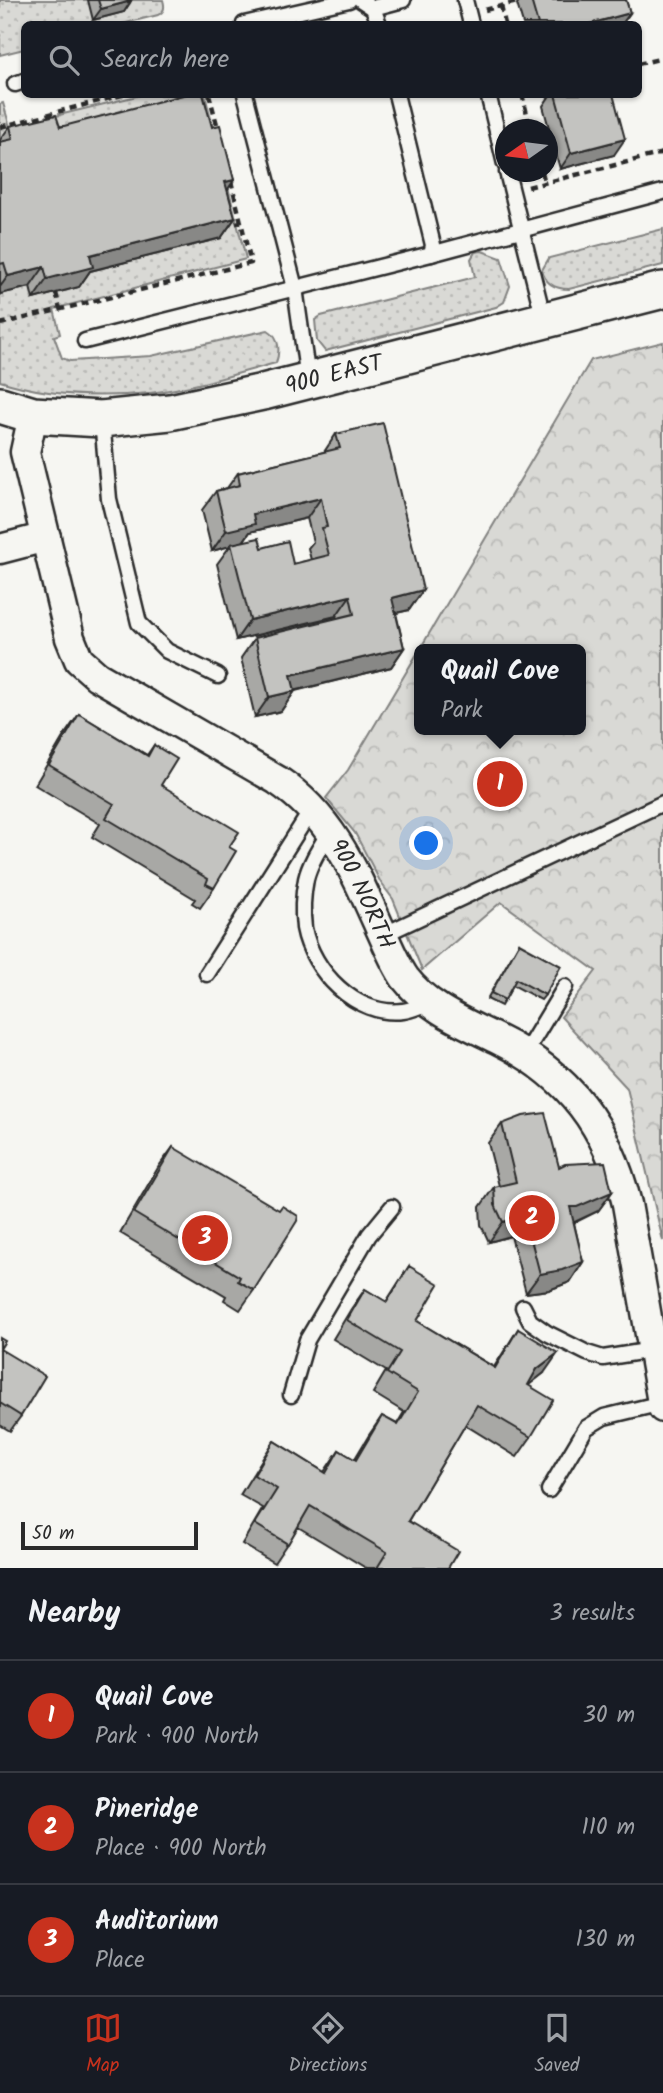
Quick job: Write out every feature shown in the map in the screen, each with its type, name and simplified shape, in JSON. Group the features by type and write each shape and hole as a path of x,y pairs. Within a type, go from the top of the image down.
{"street":[{"name":"900 EAST","path":"0,405 33,415 101,419 170,412 309,380 663,290"},
{"name":"900 NORTH","path":"33,415 25,453 74,650 87,669 277,780 304,800 330,831 352,866 405,977 429,1003 524,1055 556,1078 580,1102 611,1151 620,1174 663,1406"},
{"path":"0,549 46,537"}],"lane":[{"path":"257,21 349,0"},
{"path":"377,21 367,4 403,0"},
{"path":"465,0 470,20"},
{"path":"246,98 295,288 309,380"},
{"path":"397,98 433,245 431,254"},
{"path":"489,98 495,121"},
{"path":"510,182 544,320"},
{"path":"85,341 431,254 663,192"},
{"path":"101,419 108,499 139,622 167,651 218,676"},
{"path":"383,935 663,803"},
{"path":"207,974 312,809"},
{"path":"330,831 307,877 303,902 304,928 314,955 330,979 345,994 360,1003 380,1010 403,1011 429,1003"},
{"path":"524,1055 565,987"},
{"path":"291,1395 307,1340 369,1235 392,1207"},
{"path":"523,1307 530,1321 547,1333 587,1353 603,1358 653,1350"},
{"path":"550,1490 586,1428 604,1417 663,1406"}],"path":[{"path":"470,20 500,6 525,0"},
{"path":"500,6 504,21"},
{"path":"642,63 663,58"},
{"path":"0,127 111,98"},
{"path":"210,98 221,140"},
{"path":"523,98 528,119"},
{"path":"203,118 214,115"},
{"path":"14,123 16,132"},
{"path":"512,191 663,153"},
{"path":"0,324 251,263 230,178 223,180"},
{"path":"218,227 241,222"},
{"path":"56,293 60,309"}],"green space":[{"path":"0,0 163,0 164,7 158,15 134,21 21,21 21,50 0,55"},
{"path":"129,98 206,98 246,259 54,309 60,334 54,336 62,358 70,361 151,356 268,330 278,345 276,363 182,388 131,395 55,393 0,381 0,104 3,103 10,127"},
{"path":"663,229 663,265 569,289 551,285 543,275 542,270 549,258"},
{"path":"482,251 501,258 510,286 504,302 496,307 325,351 317,341 315,320 321,316 475,277 471,259 475,252"},
{"path":"663,342 663,1241 627,1088 561,1017 596,971 501,902 422,970 393,899 381,883 355,833 326,798 348,770 414,659 414,735 586,735 586,644 423,644 591,360"}],"building":[{"path":"98,0 131,0 131,1 101,9"},
{"path":"531,0 626,0 630,13 600,21 537,21"},
{"path":"172,98 204,98 212,127 220,125 234,180 225,182 235,218 90,255 93,267 47,279 44,267 8,276 4,263 0,264 0,142 13,139 10,126 56,115 60,127"},
{"path":"556,98 614,98 625,139 571,153"},
{"path":"383,423 423,590 392,598 404,648 291,675 295,691 269,697 255,638 354,614 350,596 250,620 231,544 259,538 262,548 288,541 293,564 329,555 322,528 327,527 321,498 253,514 255,524 226,531 216,491 240,485 238,473 340,448 336,434"},
{"path":"79,714 148,756 154,745 177,759 161,785 239,832 229,847 236,851 214,888 206,884 208,879 106,818 114,804 49,765"},
{"path":"519,943 561,966 545,995 516,979 505,1000 491,993"},
{"path":"545,1113 559,1167 565,1164 605,1162 612,1192 577,1207 570,1207 583,1262 540,1274 525,1216 503,1222 495,1205 494,1187 516,1182 502,1124 523,1116"},
{"path":"173,1147 279,1210 282,1206 298,1216 254,1290 238,1281 240,1277 134,1213"},
{"path":"409,1266 439,1284 417,1321 495,1368 518,1329 558,1353 537,1369 528,1385 553,1400 531,1437 477,1405 408,1521 458,1551 448,1568 377,1568 387,1552 310,1506 288,1544 255,1524 277,1489 254,1475 274,1441 326,1473 339,1450 356,1460 382,1416 398,1425 418,1392 387,1373 400,1352 347,1320 365,1289 387,1302"},
{"path":"0,1349 45,1376 21,1416 0,1403"}],"place":[{"name":"Quail Cove","path":"500,784"},
{"name":"Pineridge","path":"532,1218"},
{"name":"Auditorium","path":"205,1238"}]}
